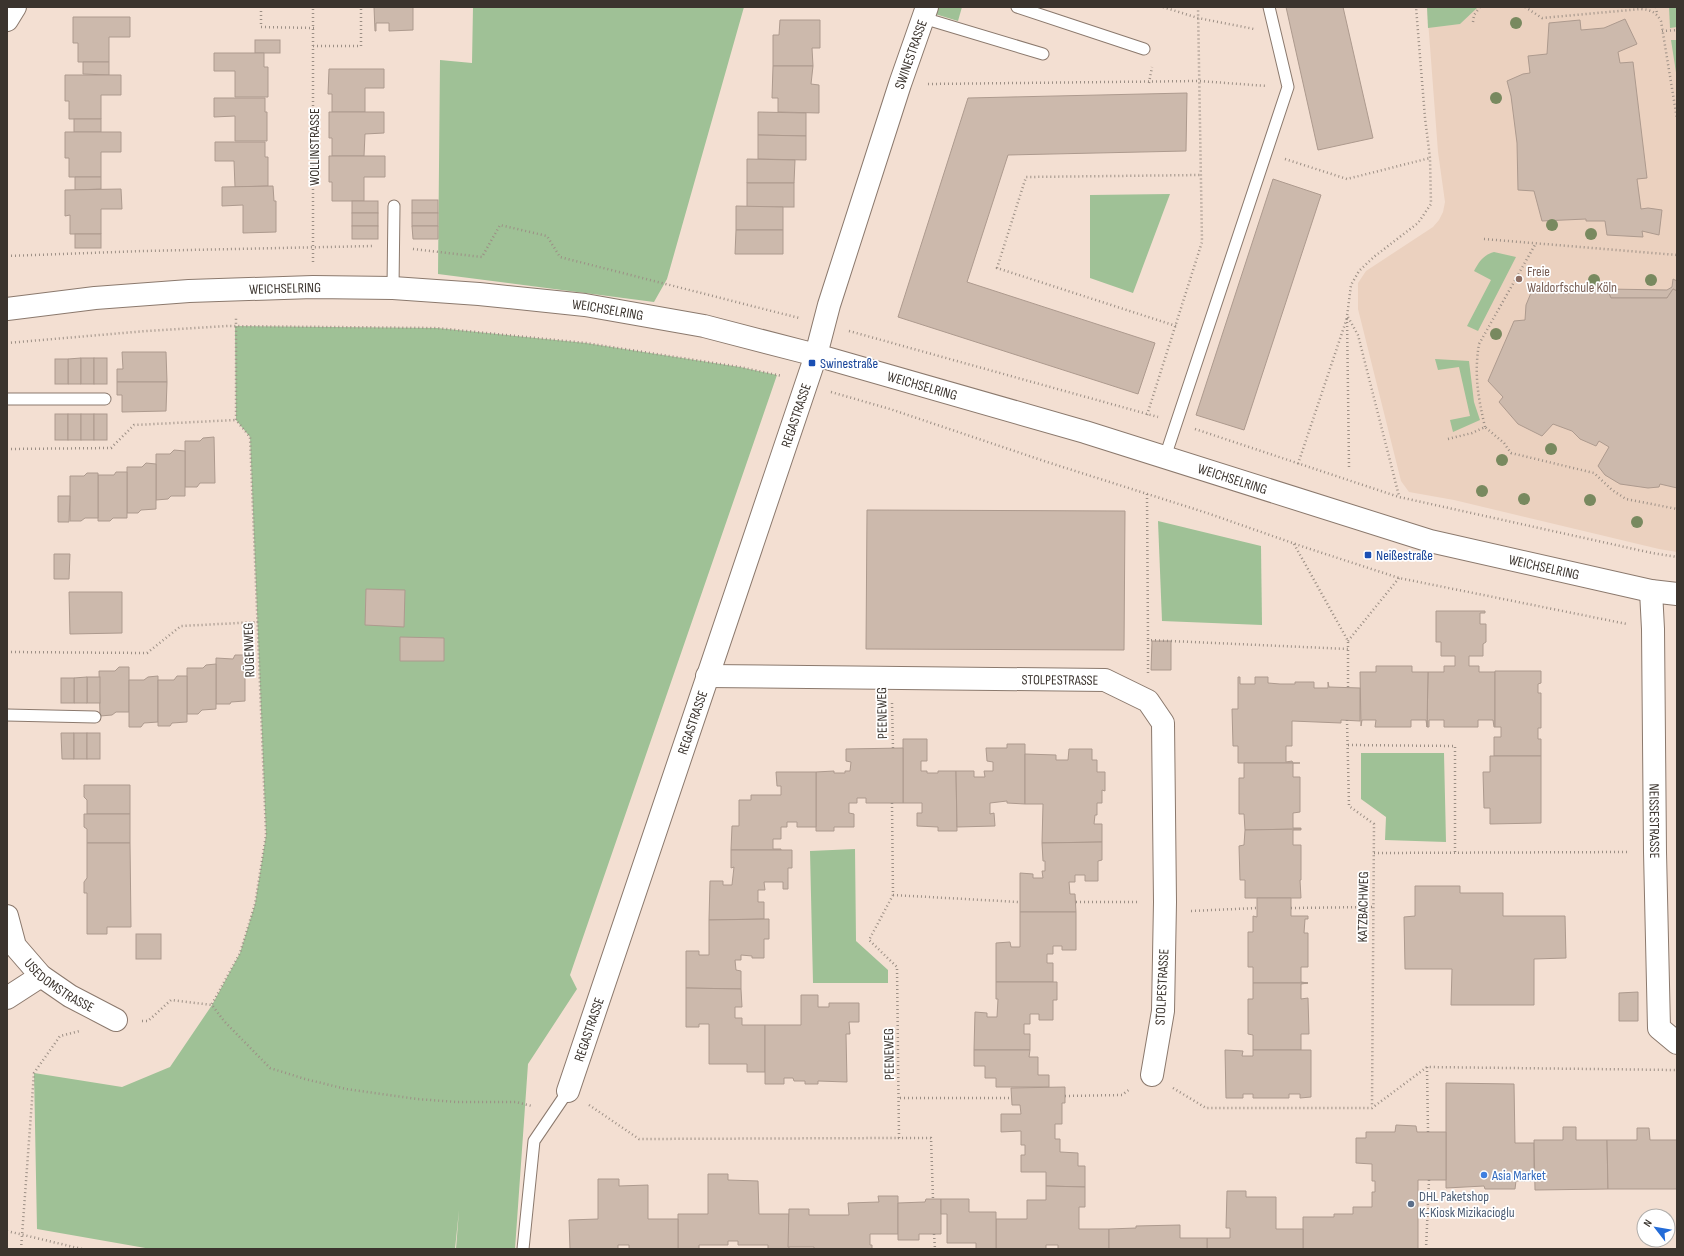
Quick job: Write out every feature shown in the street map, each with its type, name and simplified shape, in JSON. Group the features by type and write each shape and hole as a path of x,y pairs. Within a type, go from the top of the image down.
{"street":[{"path":"7,20 15,7"},
{"name":"SWINESTRASSE","path":"816,355 824,324 900,84 925,13"},
{"name":"WEICHSELRING","path":"7,309 95,298 189,291 313,287 393,288 479,294 585,305 704,326 816,355 1085,432 1430,541 1651,591 1677,594"},
{"name":"REGASTRASSE","path":"568,1091 816,355"},
{"name":"NEISSESTRASSE","path":"1651,591 1653,629 1655,852 1659,1028 1677,1043"},
{"name":"STOLPESTRASSE","path":"707,676 1105,680 1148,701 1163,723 1165,907 1163,1011 1152,1075"},
{"name":"USEDOMSTRASSE","path":"7,916 15,946 41,976 70,996 116,1020"},
{"path":"7,998 41,976"}],"lane":[{"path":"1017,7 1144,49"},
{"path":"1165,457 1288,87 1269,7"},
{"path":"925,13 1043,54"},
{"path":"393,288 394,206"},
{"path":"7,399 105,399"},
{"path":"7,715 95,717"},
{"path":"523,1249 534,1141 568,1091"}],"path":[{"path":"261,7 261,27 314,28"},
{"name":"WOLLINSTRASSE","path":"313,287 314,7"},
{"path":"313,46 361,46 361,7"},
{"path":"1163,7 1198,18 1276,34"},
{"path":"1147,415 1202,242 1198,7"},
{"path":"1349,467 1347,316 1351,285 1359,271 1375,256 1418,223 1431,204 1430,158 1425,118 1416,7"},
{"path":"1473,22 1474,15 1480,7"},
{"path":"1525,7 1542,18 1641,9 1650,10 1657,14"},
{"path":"1600,7 1601,12"},
{"path":"1656,7 1657,14 1661,21 1675,94 1677,119"},
{"path":"1662,30 1677,30"},
{"path":"900,84 1199,81 1288,87"},
{"path":"1266,152 1347,179 1430,158"},
{"path":"1176,326 997,268 1026,177 1201,175"},
{"path":"7,256 144,250 394,246 482,257 500,225 547,236 560,257 824,324 1176,423 1399,497 1652,553 1677,557"},
{"path":"1484,239 1677,255"},
{"path":"1536,243 1479,344 1476,362 1477,395 1485,427 1504,443 1511,453 1594,473 1612,490 1626,499 1677,508"},
{"path":"7,449 111,448 134,425 236,420 236,289"},
{"path":"1298,464 1347,316"},
{"path":"1347,316 1358,335 1399,497"},
{"path":"7,344 146,331 236,326 437,328 562,340 740,367 777,374 806,385 890,409 1398,578 1653,629"},
{"name":"RÜGENWEG","path":"212,1005 240,952 255,904 266,835 250,437 236,420"},
{"path":"1448,439 1472,433 1485,427"},
{"path":"1147,494 1148,701"},
{"path":"1294,543 1348,641 1348,688"},
{"path":"1348,641 1398,578"},
{"path":"7,652 147,653 181,626 258,622"},
{"path":"1148,640 1348,649"},
{"name":"PEENEWEG","path":"892,677 892,749"},
{"name":"KATZBACHWEG","path":"1348,720 1349,806 1374,824 1372,1108"},
{"path":"1348,745 1455,746 1455,853"},
{"name":"PEENEWEG","path":"892,803 893,895 869,940 897,967 900,1138"},
{"path":"1374,853 1655,852"},
{"path":"893,895 1019,902"},
{"path":"1076,902 1165,907 1257,908"},
{"path":"1291,908 1373,907"},
{"path":"21,1249 34,1073 60,1036 116,1020 148,1021 171,1000 212,1005 224,1021 270,1068 305,1079 346,1089 418,1099 456,1102 516,1102 554,1112"},
{"path":"1427,1067 1428,1132"},
{"path":"1065,1096 1122,1095 1152,1075 1206,1108 1372,1108 1427,1067 1677,1070"},
{"path":"568,1091 639,1139 931,1138 933,1199"},
{"path":"900,1098 1012,1098"},
{"path":"1426,1249 1429,1180"},
{"path":"7,1231 82,1249"},
{"path":"934,1234 934,1249"}],"shaded area":[{"name":"Freie Waldorfschule Köln","path":"1427,7 1677,7 1677,552 1454,500 1409,492 1401,481 1358,309 1358,283 1366,271 1433,227 1443,212 1445,202 1438,152"}],"green space":[{"path":"473,7 744,7 667,279 654,302 438,274 440,60 472,63"},
{"path":"912,7 962,7 958,21"},
{"path":"1427,7 1478,7 1460,24 1428,28"},
{"path":"1669,7 1677,7 1677,27 1670,28"},
{"path":"1671,40 1677,40 1677,79"},
{"path":"1170,194 1133,293 1090,278 1090,195"},
{"path":"1494,252 1516,257 1478,331 1467,326 1491,280 1474,271 1484,257"},
{"path":"235,326 437,328 586,343 740,367 777,375 570,975 577,989 528,1064 515,1249 456,1249 459,1210 455,1249 151,1249 37,1229 34,1073 122,1087 170,1067 212,1005 240,953 255,904 266,835 250,437 236,420"},
{"path":"1435,359 1469,361 1474,402 1480,420 1453,432 1450,420 1470,416 1459,367 1438,370"},
{"path":"1158,521 1261,546 1262,625 1162,621"},
{"path":"1361,753 1444,753 1446,842 1385,840 1386,817 1361,799"},
{"path":"855,849 856,941 888,970 888,983 813,983 810,851"}],"building":[{"path":"374,7 413,7 413,30 389,31 389,23 376,23 375,31"},
{"path":"1286,7 1343,7 1373,138 1318,150"},
{"path":"73,17 130,17 130,37 109,37 109,62 78,62 78,43 73,43"},
{"path":"1625,19 1637,44 1618,52 1620,63 1633,62 1647,178 1637,179 1641,209 1648,208 1662,210 1659,235 1642,231 1643,237 1607,235 1605,221 1586,221 1586,219 1542,221 1534,191 1518,190 1517,143 1511,96 1507,81 1523,74 1530,73 1528,56 1547,54 1549,23 1580,20 1581,30 1604,28"},
{"path":"780,20 820,20 820,48 812,48 813,66 773,66 773,35 779,35"},
{"path":"255,40 280,40 280,53 255,53"},
{"path":"214,53 264,53 264,67 268,67 268,97 235,97 235,71 214,71"},
{"path":"83,62 109,62 109,75 83,74"},
{"path":"773,66 813,66 811,84 819,85 819,113 778,112 778,98 772,98"},
{"path":"329,69 384,69 384,88 365,88 365,112 332,112 332,94 328,94"},
{"path":"65,75 121,75 121,95 101,95 101,119 69,119 69,101 65,101"},
{"path":"1187,93 1186,151 1008,155 967,282 1155,343 1138,394 898,317 968,98"},
{"path":"214,98 265,98 265,112 267,112 267,141 235,141 235,116 214,117"},
{"path":"329,112 384,112 384,133 365,134 364,156 332,156 332,138 329,138"},
{"path":"758,112 806,113 806,136 758,135"},
{"path":"74,119 101,119 101,132 74,132"},
{"path":"65,132 121,132 121,152 101,152 101,177 69,177 69,158 65,158"},
{"path":"758,135 806,136 806,160 758,159"},
{"path":"215,142 265,142 265,157 268,157 268,186 235,187 234,161 215,161"},
{"path":"329,156 385,156 385,177 364,177 364,201 332,201 332,182 329,182"},
{"path":"747,159 795,160 794,183 747,183"},
{"path":"75,177 101,177 101,189 75,190"},
{"path":"1273,179 1321,195 1244,430 1196,415"},
{"path":"747,183 794,183 794,207 747,207"},
{"path":"273,186 274,201 276,201 276,232 243,233 243,205 222,206 222,187"},
{"path":"121,189 122,209 101,209 101,234 70,234 70,215 65,216 65,190"},
{"path":"412,200 438,200 438,213 412,213"},
{"path":"352,201 378,201 378,213 352,213"},
{"path":"736,206 783,207 783,230 736,230"},
{"path":"352,213 378,213 378,226 352,226"},
{"path":"412,213 438,213 438,226 412,226"},
{"path":"352,226 378,226 378,239 352,239"},
{"path":"412,226 438,226 438,239 413,239"},
{"path":"736,230 783,230 783,254 735,254"},
{"path":"75,234 101,234 101,248 75,248"},
{"path":"1673,279 1677,281 1677,291 1673,289 1667,298 1611,298 1607,289 1667,290 1672,287"},
{"path":"1535,283 1570,292 1607,289 1611,298 1667,298 1673,289 1677,291 1677,488 1660,484 1659,487 1648,488 1620,484 1605,475 1598,466 1609,447 1599,441 1596,446 1580,439 1572,431 1553,424 1542,436 1518,424 1499,402 1503,397 1488,381 1514,321 1525,320 1526,305"},
{"path":"122,352 166,352 167,382 117,382 117,369 123,369"},
{"path":"81,358 81,384 68,384 68,359"},
{"path":"81,358 94,358 94,384 81,384"},
{"path":"94,358 107,358 107,384 94,384"},
{"path":"55,359 68,359 68,384 55,384"},
{"path":"117,382 167,382 166,411 122,412 122,395 117,395"},
{"path":"55,414 68,414 68,440 55,440"},
{"path":"68,414 81,414 81,440 68,440"},
{"path":"81,414 94,414 94,440 81,440"},
{"path":"94,414 107,414 107,440 94,440"},
{"path":"214,437 215,483 200,483 197,487 185,487 185,441 200,441 203,438"},
{"path":"174,450 185,451 185,496 171,496 168,499 156,500 156,454 170,454"},
{"path":"146,463 156,464 156,509 141,510 138,513 127,513 127,467 142,467"},
{"path":"116,472 127,472 127,518 113,518 110,521 98,521 98,475 114,475"},
{"path":"87,473 98,473 98,518 85,518 81,521 70,521 70,476 84,476"},
{"path":"58,496 70,496 69,522 58,522"},
{"path":"867,510 1125,511 1124,650 866,649"},
{"path":"54,554 70,554 69,579 54,579"},
{"path":"366,589 405,590 404,627 365,625"},
{"path":"69,592 122,592 122,633 70,634"},
{"path":"1436,611 1485,611 1485,613 1480,613 1480,624 1486,624 1486,642 1483,644 1483,656 1469,656 1469,666 1479,666 1479,672 1495,672 1495,727 1493,720 1478,720 1478,727 1444,727 1444,720 1429,720 1429,727 1427,727 1428,672 1444,672 1444,666 1455,666 1455,656 1441,656 1441,642 1436,642"},
{"path":"400,637 444,638 444,661 400,661"},
{"path":"1152,641 1171,641 1171,670 1151,670"},
{"path":"235,655 245,655 245,701 231,702 230,704 216,704 216,658 233,659"},
{"path":"216,664 216,709 202,710 198,714 187,714 187,668 203,668 206,665"},
{"path":"1376,666 1412,666 1412,672 1428,672 1427,727 1426,720 1411,720 1411,727 1375,727 1376,720 1362,720 1361,726 1360,672 1376,672"},
{"path":"119,667 129,667 129,712 116,712 112,715 100,716 99,671 115,671"},
{"path":"1495,671 1541,671 1541,683 1538,684 1538,693 1541,693 1541,728 1538,728 1538,739 1541,739 1541,756 1494,756 1494,737 1501,737 1501,727 1495,727"},
{"path":"158,676 158,722 144,723 141,727 129,727 129,680 144,680 148,677"},
{"path":"177,676 187,676 187,722 172,723 170,726 158,726 158,680 174,680"},
{"path":"87,677 100,677 100,703 87,703"},
{"path":"87,677 87,703 74,703 74,678"},
{"path":"1238,677 1240,677 1240,684 1255,684 1255,677 1268,677 1268,683 1295,684 1295,682 1314,682 1314,688 1328,688 1328,682 1329,687 1360,688 1360,721 1341,720 1341,723 1292,721 1292,746 1286,746 1286,762 1292,761 1293,763 1238,763 1238,746 1233,746 1232,709 1238,709"},
{"path":"61,678 74,678 74,703 61,703"},
{"path":"61,733 74,733 74,759 62,759"},
{"path":"74,733 87,733 87,759 74,759"},
{"path":"87,733 100,733 100,759 87,759"},
{"path":"903,739 927,739 927,761 921,761 921,771 927,771 927,773 938,773 938,771 956,771 957,831 938,831 938,827 917,826 917,813 922,813 922,803 903,803"},
{"path":"1007,744 1025,744 1025,804 1007,803 1007,801 990,803 990,814 994,813 995,826 957,827 956,771 974,771 974,777 985,777 984,771 993,771 993,762 987,761 986,748 1007,748"},
{"path":"903,748 903,803 866,803 866,798 857,798 857,803 849,803 849,813 854,814 854,827 834,827 834,831 816,831 816,772 834,771 834,773 845,773 845,771 850,771 851,762 846,761 846,749"},
{"path":"1069,749 1092,749 1092,760 1097,760 1097,772 1105,772 1105,791 1102,790 1102,803 1097,803 1097,815 1095,815 1094,824 1102,824 1102,842 1042,843 1043,804 1025,804 1025,754 1056,755 1056,760 1068,760"},
{"path":"1490,756 1541,756 1541,823 1490,824 1490,808 1484,808 1483,772 1490,772"},
{"path":"1244,763 1293,763 1293,777 1300,777 1300,812 1293,813 1293,828 1301,829 1245,830 1244,814 1239,814 1239,778 1244,778"},
{"path":"776,772 816,772 816,827 797,827 797,822 787,822 787,827 781,827 781,839 773,839 773,849 781,850 731,850 732,826 739,826 739,800 751,800 751,795 781,795 781,786 777,786"},
{"path":"84,785 130,785 130,814 87,814 87,800 84,797"},
{"path":"84,814 130,814 130,843 87,843 87,829 84,827"},
{"path":"1301,829 1293,830 1293,845 1301,845 1301,898 1245,898 1245,880 1240,880 1239,846 1244,845 1245,830"},
{"path":"1102,842 1102,860 1098,861 1098,881 1085,881 1085,875 1075,875 1075,882 1069,882 1070,894 1075,894 1076,912 1020,912 1020,873 1033,874 1033,878 1043,878 1042,871 1045,871 1045,861 1043,861 1042,843"},
{"path":"87,843 130,843 131,927 107,927 107,934 87,934 87,893 84,893 84,882 87,878"},
{"path":"731,850 792,850 792,868 788,868 788,889 783,889 783,882 764,882 765,890 758,890 758,902 764,902 764,919 709,920 710,881 723,881 723,885 732,885 734,867 731,868"},
{"path":"1415,886 1460,886 1460,893 1503,893 1503,916 1565,916 1566,958 1534,959 1534,1005 1451,1005 1452,969 1405,969 1404,917 1415,916"},
{"path":"1257,898 1291,898 1291,916 1308,916 1308,919 1305,919 1304,933 1308,933 1308,967 1301,967 1301,982 1308,983 1253,983 1253,967 1248,967 1248,932 1253,932 1253,916 1257,917"},
{"path":"1020,912 1076,912 1076,950 1062,950 1062,946 1053,946 1053,954 1047,954 1047,963 1053,963 1053,982 996,982 996,943 1010,942 1011,947 1020,947"},
{"path":"769,919 769,939 764,939 764,958 752,958 752,956 741,955 741,960 735,960 736,970 741,971 741,989 686,988 686,951 699,951 699,955 709,955 709,920"},
{"path":"136,934 161,934 161,959 136,959"},
{"path":"996,982 1057,982 1057,1000 1053,1000 1053,1020 1039,1020 1039,1014 1030,1014 1030,1024 1024,1024 1024,1034 1030,1034 1030,1050 974,1050 975,1012 987,1013 987,1017 997,1017 998,999 996,999"},
{"path":"1253,983 1308,983 1301,984 1301,999 1308,998 1309,1034 1301,1034 1301,1050 1253,1050 1253,1035 1248,1034 1248,999 1253,999"},
{"path":"686,988 741,989 742,1007 735,1007 735,1018 742,1018 742,1025 765,1025 765,1072 747,1072 747,1064 709,1064 709,1024 699,1024 699,1027 686,1027"},
{"path":"1638,992 1638,1021 1619,1021 1619,993"},
{"path":"801,995 818,995 818,1007 829,1007 829,1003 859,1003 859,1022 849,1022 850,1034 846,1034 847,1082 818,1081 818,1084 805,1084 805,1081 794,1081 793,1078 784,1078 784,1084 765,1084 765,1025 801,1025"},
{"path":"974,1050 1030,1050 1029,1057 1038,1057 1038,1075 1049,1075 1049,1087 996,1087 996,1078 985,1078 985,1066 974,1066"},
{"path":"1225,1050 1243,1051 1242,1056 1253,1056 1253,1050 1311,1050 1311,1097 1300,1098 1300,1094 1289,1094 1289,1098 1253,1098 1253,1094 1243,1094 1243,1098 1226,1098"},
{"path":"1446,1083 1514,1084 1515,1143 1534,1143 1534,1181 1516,1181 1515,1189 1485,1189 1484,1186 1446,1188"},
{"path":"1065,1087 1065,1103 1062,1103 1062,1124 1055,1124 1055,1139 1060,1139 1060,1152 1078,1153 1078,1166 1085,1166 1085,1187 1046,1186 1046,1172 1021,1172 1021,1155 1025,1155 1025,1145 1021,1145 1021,1131 1001,1132 1001,1114 1021,1114 1020,1105 1012,1105 1011,1088"},
{"path":"1396,1125 1416,1126 1417,1132 1446,1132 1446,1180 1418,1180 1418,1249 1303,1249 1303,1217 1334,1217 1334,1214 1353,1214 1353,1207 1372,1207 1372,1192 1375,1192 1375,1181 1372,1181 1372,1164 1356,1163 1356,1138 1366,1138 1366,1132 1395,1132"},
{"path":"1563,1127 1576,1127 1576,1140 1607,1140 1608,1189 1535,1190 1534,1140 1563,1140"},
{"path":"1637,1128 1649,1128 1650,1140 1677,1140 1677,1189 1608,1189 1607,1140 1637,1140"},
{"path":"708,1174 728,1174 728,1180 758,1181 759,1214 789,1214 789,1249 768,1249 768,1245 738,1245 738,1241 728,1241 728,1245 699,1245 699,1249 678,1249 678,1214 708,1214"},
{"path":"598,1179 619,1179 619,1186 648,1185 648,1219 678,1219 678,1249 629,1249 629,1245 618,1245 618,1249 570,1249 569,1220 598,1219"},
{"path":"1046,1186 1085,1187 1085,1207 1079,1207 1079,1229 1109,1229 1109,1249 1058,1249 1058,1245 1046,1245 1046,1249 996,1249 996,1219 1027,1219 1027,1200 1046,1200"},
{"path":"1227,1191 1246,1191 1246,1197 1276,1197 1276,1229 1303,1229 1303,1249 1207,1249 1207,1238 1230,1238 1230,1228 1226,1228"},
{"path":"878,1196 898,1196 898,1234 870,1234 870,1245 872,1245 872,1249 814,1249 814,1247 788,1247 789,1209 809,1209 809,1215 849,1215 848,1203 879,1202"},
{"path":"926,1199 941,1199 941,1234 919,1234 919,1240 898,1240 898,1203 925,1202"},
{"path":"941,1199 969,1199 969,1212 996,1212 996,1249 976,1249 976,1243 947,1243 947,1214 941,1214"},
{"path":"1180,1225 1180,1238 1207,1238 1207,1249 1109,1249 1109,1229 1136,1228 1136,1226"}],"place":[{"name":"Freie Waldorfschule Köln","path":"1519,279"},
{"name":"Swinestraße","path":"812,363"},
{"name":"Neißestraße","path":"1368,555"},
{"name":"Asia Market","path":"1484,1175"},
{"name":"DHL Paketshop K-Kiosk Mizikacioglu","path":"1411,1204"}]}
